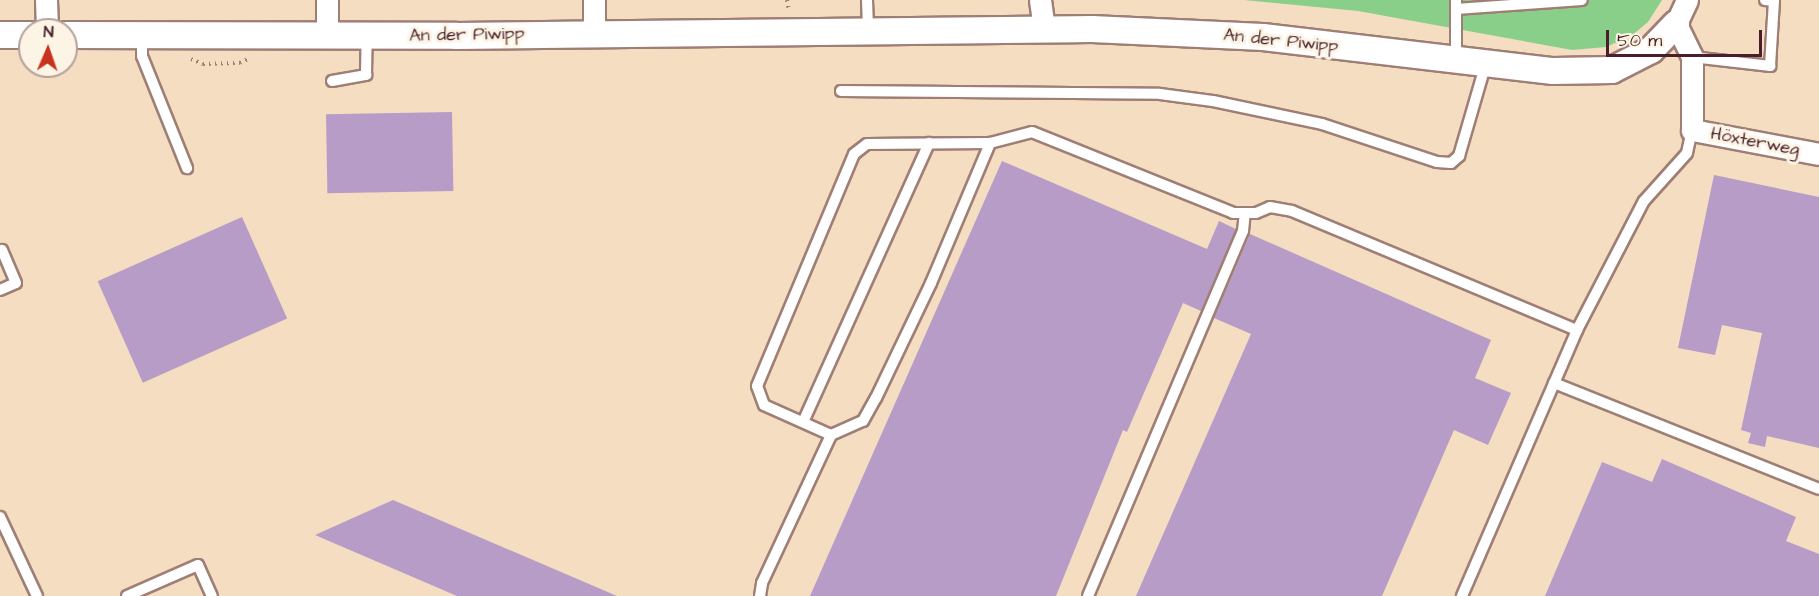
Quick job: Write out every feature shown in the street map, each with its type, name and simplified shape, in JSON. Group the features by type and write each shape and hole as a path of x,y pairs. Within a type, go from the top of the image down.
{"street":[{"path":"46,0 47,18"},
{"path":"327,0 327,36"},
{"path":"594,0 594,34"},
{"path":"1040,0 1044,29"},
{"path":"1676,24 1687,0"},
{"name":"An der Piwipp","path":"78,35 367,36 1044,29 1263,37 1553,71 1612,70 1651,50 1676,24"},
{"name":"Höxterweg","path":"1676,24 1692,57 1692,130 1819,154"},
{"path":"0,35 18,35"}],"lane":[{"path":"867,0 868,31"},
{"path":"1456,61 1456,4 1582,0"},
{"path":"1692,57 1770,66 1774,1 1765,0"},
{"path":"142,35 142,56 187,168"},
{"path":"332,81 366,75 367,36"},
{"path":"841,91 1084,90 1171,95 1322,124 1437,162 1451,163 1459,156 1486,63"},
{"path":"1462,596 1577,330 1644,201 1687,153 1692,130"},
{"path":"831,435 804,420 764,405 757,386 854,154 867,144 990,143 1032,132 1233,213 1245,213 1270,207 1292,211 1577,330"},
{"path":"804,420 929,143"},
{"path":"760,596 762,583 831,435 863,421 931,283 990,143"},
{"path":"1088,596 1243,231 1245,213"},
{"path":"0,290 16,283 2,250"},
{"path":"1554,383 1819,489"},
{"path":"0,518 37,596"},
{"path":"128,596 198,565 212,596"}],"green space":[{"path":"1244,0 1662,0 1648,22 1631,36 1606,47 1572,50 1358,11"}],"building":[{"path":"452,112 453,191 327,193 326,114"},
{"path":"1002,161 1207,249 1219,221 1236,229 1201,311 1183,303 1127,432 1123,430 1056,596 810,596"},
{"path":"1714,175 1819,197 1819,448 1767,436 1765,447 1748,443 1751,433 1741,430 1762,333 1722,325 1715,355 1678,348"},
{"path":"242,217 287,318 143,383 98,281"},
{"path":"1250,234 1491,340 1475,378 1511,393 1488,445 1454,430 1382,596 1136,596 1251,334 1214,318"},
{"path":"1662,459 1796,517 1786,541 1819,554 1819,596 1545,596 1602,462 1652,482"},
{"path":"393,500 617,596 457,596 315,535"}]}
